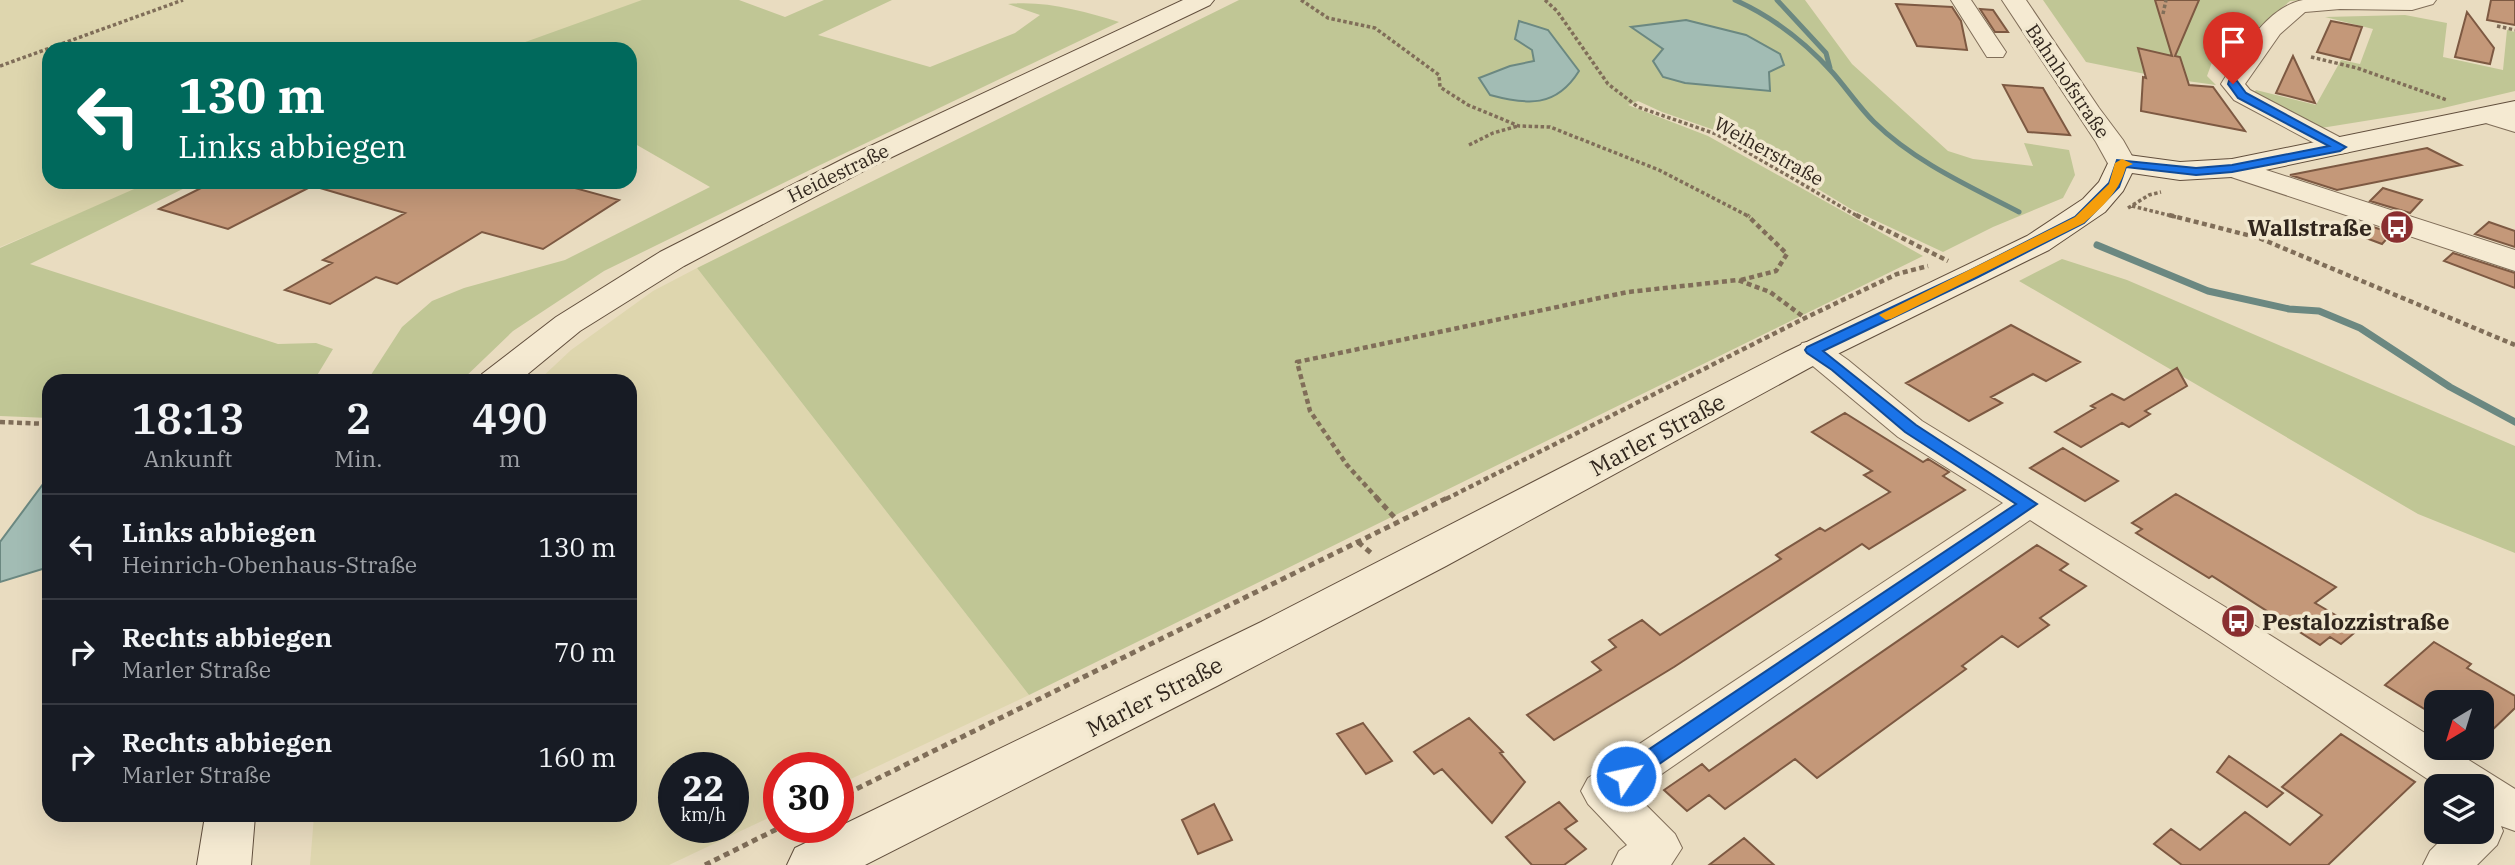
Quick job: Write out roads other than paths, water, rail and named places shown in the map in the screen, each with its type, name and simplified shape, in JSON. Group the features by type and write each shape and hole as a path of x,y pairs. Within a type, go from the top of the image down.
{"main road":[{"name":"Heidestraße","path":"505,374 568,324 672,259 859,162 1202,0"},
{"name":"Bahnhofstraße","path":"2014,0 2129,177"},
{"path":"2129,177 2232,168 2506,117"},
{"path":"2232,168 2515,261"},
{"name":"Marler Straße","path":"814,865 1395,574 1809,334 1961,264 2080,220 2115,185 2129,177"}],"street":[{"name":"Bahnhofstraße","path":"1961,0 1995,51"},
{"path":"2340,147 2242,95 2233,84 2274,28 2297,7 2323,4 2412,4 2426,0"},
{"path":"1809,334 1837,367 1910,429 2221,623 2438,774"},
{"path":"1634,865 1659,848 1603,791 2028,504"},
{"path":"2446,865 2463,844"}],"water":[{"path":"1686,20 1746,35 1780,54 1784,65 1769,72 1770,91 1685,83 1663,77 1653,61 1663,49 1631,27"},
{"path":"1519,21 1548,30 1579,71 1561,92 1540,101 1516,101 1490,95 1479,78 1510,66 1534,61 1532,50 1515,39"},
{"path":"42,485 42,569 0,582 0,542"}],"waterway":[{"path":"1735,0 1775,22 1800,41 1833,73 1874,122 1907,149 1943,172 2019,212"},
{"path":"1777,0 1826,53 1830,68"},
{"path":"2097,245 2208,291 2289,309 2319,311 2360,328 2450,387 2515,422"}],"place":[{"name":"Wallstraße","path":"2397,227"},
{"name":"Pestalozzistraße","path":"2238,621"}]}
